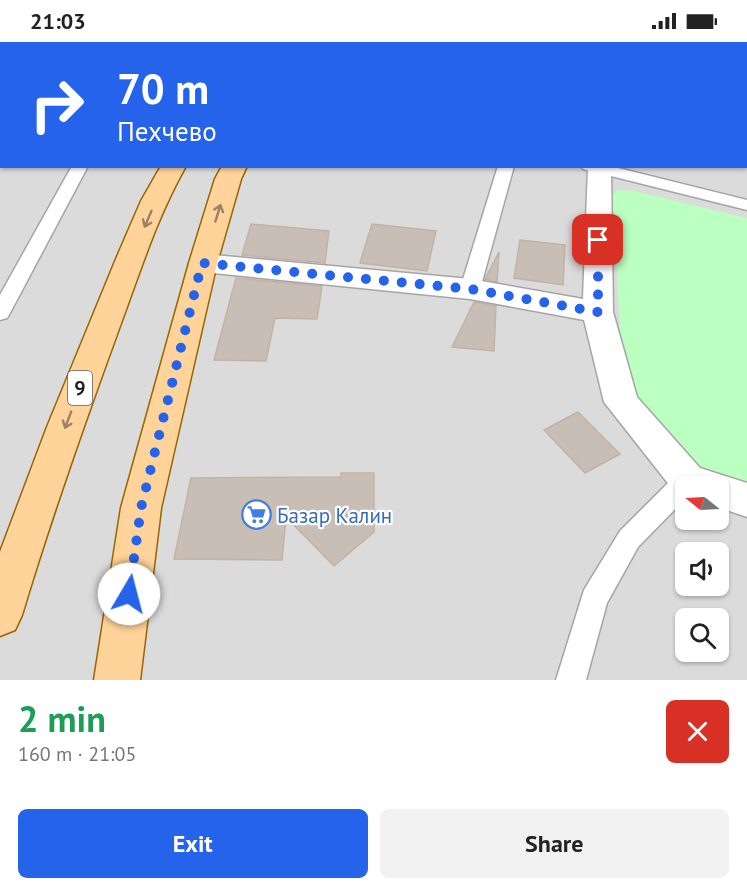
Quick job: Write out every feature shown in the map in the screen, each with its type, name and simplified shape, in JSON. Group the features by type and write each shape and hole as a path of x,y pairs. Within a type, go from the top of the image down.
{"main road":[{"name":"9","path":"0,615 37,502 87,369 152,210 173,168"},
{"path":"117,680 141,508 202,263 228,179 234,168"}],"street":[{"path":"596,168 598,312 621,402 694,476"},
{"path":"202,263 470,289 598,312"},
{"path":"729,494 747,500"}],"lane":[{"path":"0,313 79,168"},
{"path":"470,289 505,168"},
{"path":"600,168 747,205"},
{"path":"571,680 594,599 629,539 675,506"}],"shaded area":[{"path":"0,168 747,168 747,680 0,680"}],"green space":[{"path":"617,190 634,191 747,218 747,482 692,465 640,402 622,359 612,196"}],"building":[{"path":"251,224 329,231 325,263 242,255"},
{"path":"372,224 436,231 427,271 360,263"},
{"path":"520,240 565,245 563,285 514,278"},
{"path":"499,252 497,282 485,279"},
{"path":"236,278 322,286 317,319 275,318 266,361 214,360"},
{"path":"474,302 496,306 494,351 452,347"},
{"path":"578,412 620,454 585,473 544,430"},
{"name":"Базар Калин","path":"341,473 374,473 374,532 334,566 286,517 282,560 174,559 191,478 341,477"}],"place":[{"name":"Базар Калин","path":"256,515"}],"route":[{"path":"129,594 141,508 202,263 470,289 598,312 598,240"}]}
